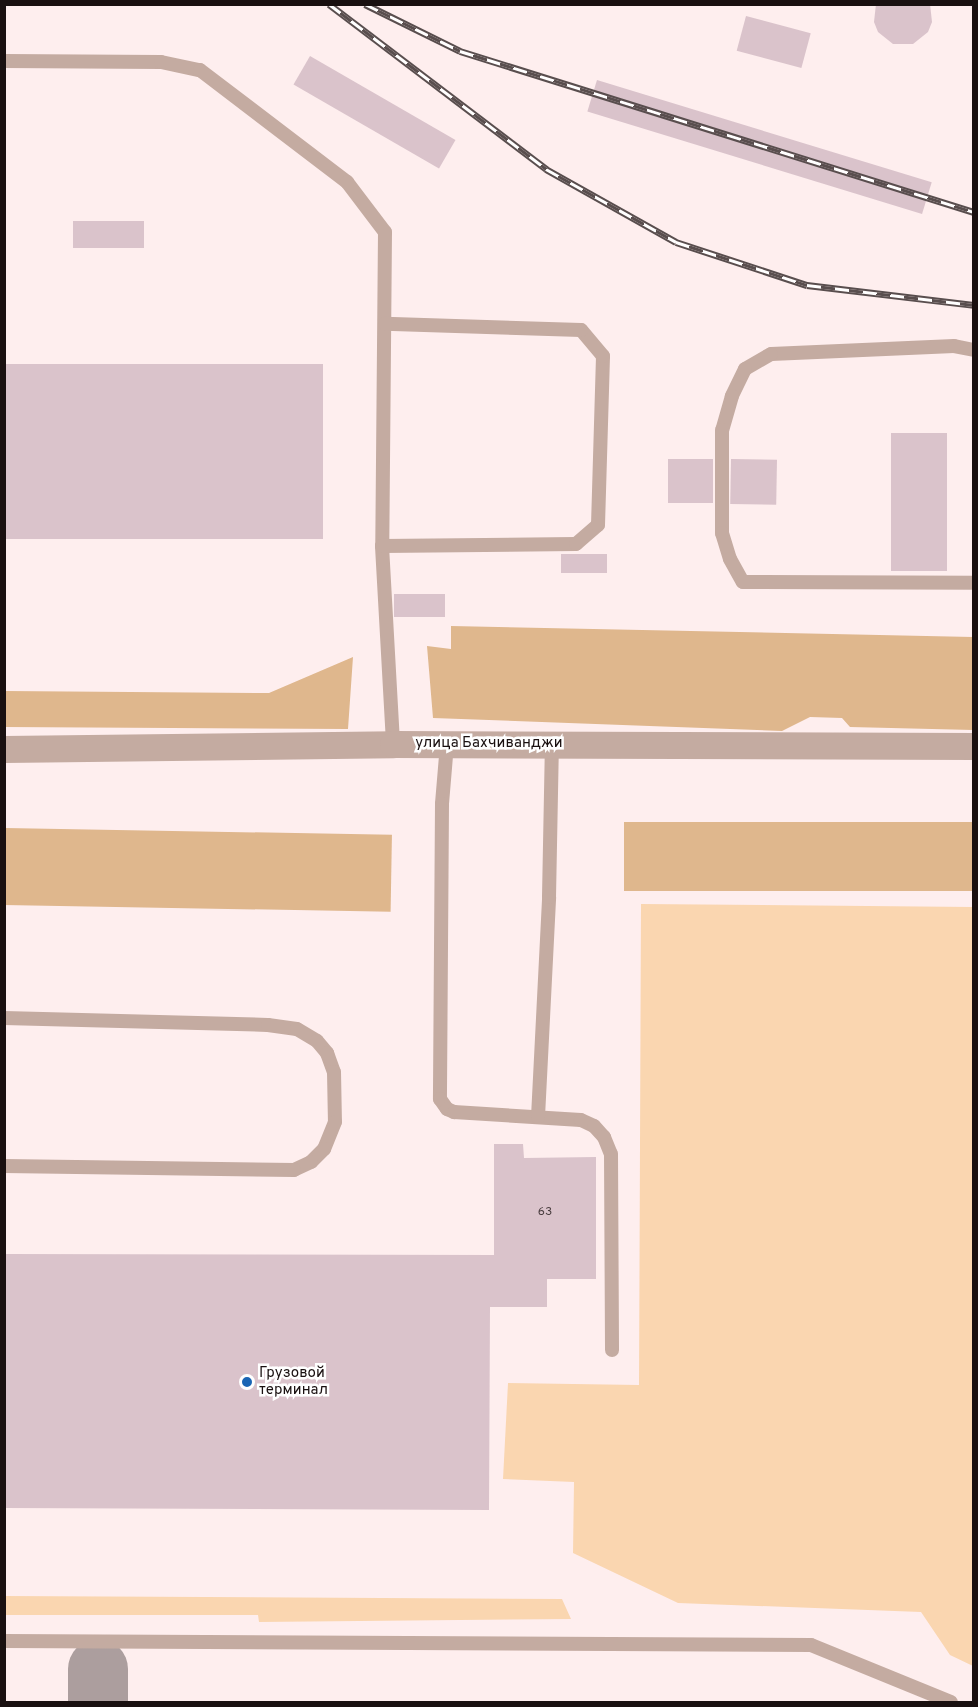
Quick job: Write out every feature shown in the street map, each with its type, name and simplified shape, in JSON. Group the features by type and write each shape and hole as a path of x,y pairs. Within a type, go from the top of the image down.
{"street":[{"name":"улица Бахчиванджи","path":"4,749 393,744 974,746"}],"lane":[{"path":"4,61 161,62 200,70 347,182 385,232 382,546 393,744"},
{"path":"382,546 576,544 598,525 603,356 581,330 385,324"},
{"path":"974,350 954,346 771,354 745,369 732,396 722,430 722,533 730,560 743,582 974,583"},
{"path":"447,744 441,804 440,1099 447,1109 454,1112 568,1117 594,1126 604,1137 612,1154 612,1350"},
{"path":"538,1117 549,897 552,745"},
{"path":"4,1018 268,1025 297,1029 317,1041 327,1053 334,1072 335,1122 324,1149 311,1162 294,1170 4,1166"},
{"path":"4,1641 811,1645 951,1702"}],"shaded area":[{"path":"451,626 973,637 973,730 850,727 842,718 810,717 782,731 433,718 427,646 451,649"},
{"path":"353,657 348,729 5,727 5,691 269,693"},
{"path":"624,822 973,822 973,891 624,891"},
{"path":"5,828 392,835 391,912 4,905"},
{"path":"641,904 973,907 973,1666 950,1655 921,1612 678,1603 573,1553 574,1482 503,1479 508,1383 639,1385"},
{"path":"5,1596 562,1599 571,1619 259,1622 258,1615 5,1615"}],"building":[{"path":"876,4 930,4 932,22 928,32 913,44 893,44 878,32 874,22"},
{"path":"746,16 811,33 801,68 737,51"},
{"path":"310,56 455,140 439,169 294,85"},
{"path":"597,80 932,182 922,214 587,112"},
{"path":"73,221 144,221 144,248 73,248"},
{"path":"4,364 323,364 323,539 4,539"},
{"path":"891,433 947,433 947,571 891,571"},
{"path":"668,459 713,459 713,503 668,503"},
{"path":"731,459 777,460 776,505 730,504"},
{"path":"561,554 607,554 607,573 561,573"},
{"path":"394,594 445,594 445,617 394,617"},
{"name":"Грузовой терминал","path":"494,1144 523,1144 524,1158 596,1157 596,1279 547,1279 547,1307 490,1307 489,1510 4,1508 4,1254 494,1255"}],"taxiway":[{"path":"98,1669 98,1702"}],"railway":[{"path":"329,4 546,169 676,242 807,285 974,305"},
{"path":"365,4 460,51 974,212"}],"place":[{"name":"Грузовой терминал","path":"247,1382"}]}
